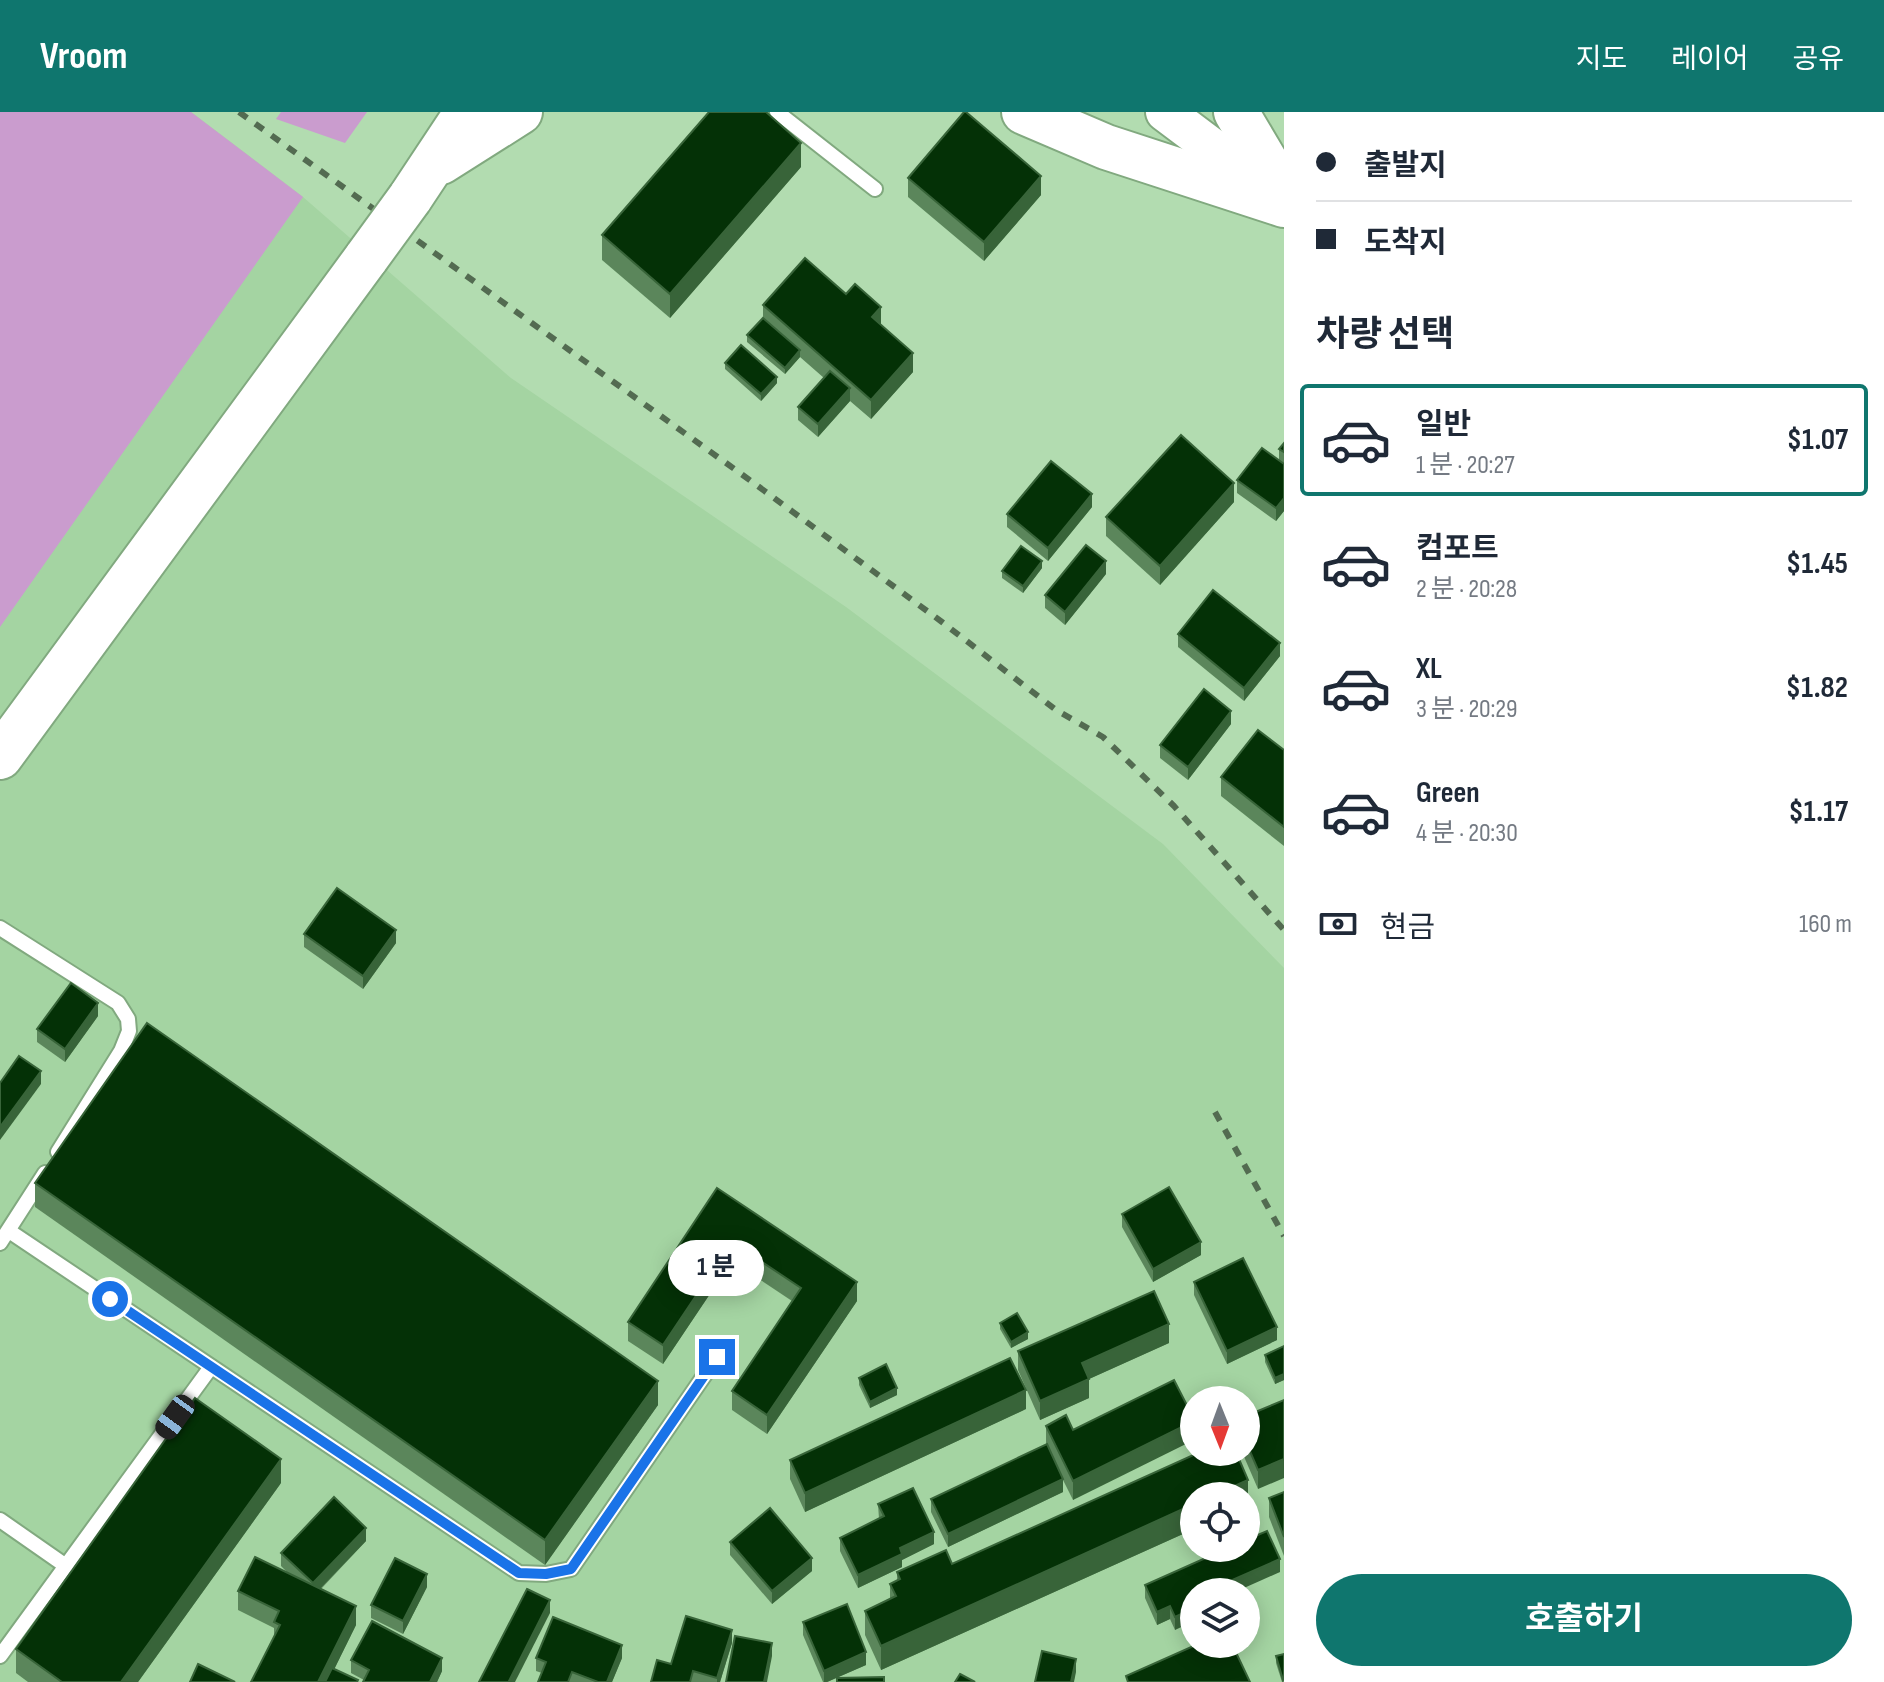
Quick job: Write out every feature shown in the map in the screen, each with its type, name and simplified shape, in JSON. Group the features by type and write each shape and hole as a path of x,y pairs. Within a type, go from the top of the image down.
{"highway":[{"path":"0,757 421,183 467,112"},
{"path":"421,183 520,112"},
{"path":"1024,112 1106,147 1284,203"},
{"path":"1236,112 1284,193"}],"main road":[{"path":"1165,112 1284,203"}],"lane":[{"path":"777,112 875,189"},
{"path":"0,928 118,1003 128,1019 129,1031 121,1051 4,1237 211,1367 519,1573 546,1574 571,1569 717,1357"},
{"path":"0,1656 211,1367"},
{"path":"0,1520 66,1566"}],"shaded area":[{"path":"0,112 191,112 303,197 511,378 846,607 1163,844 1284,968 1284,1682 0,1682"},
{"path":"0,112 191,112 303,197 0,627"},
{"path":"281,112 367,112 345,143 276,119"}],"building":[{"path":"709,112 766,112 801,143 670,294 602,235"},
{"path":"964,112 1041,176 984,242 908,178"},
{"path":"805,258 846,294 855,284 881,307 872,317 913,353 871,400 763,305"},
{"path":"763,318 800,350 785,368 747,335"},
{"path":"741,345 777,377 761,394 725,363"},
{"path":"830,371 850,388 818,424 798,407"},
{"path":"1181,435 1234,483 1160,566 1106,517"},
{"path":"1262,448 1284,464 1284,498 1276,508 1237,480"},
{"path":"1051,461 1092,494 1048,548 1007,514"},
{"path":"1086,545 1106,561 1065,612 1045,595"},
{"path":"1021,546 1042,561 1023,586 1002,571"},
{"path":"1213,590 1280,643 1244,688 1178,634"},
{"path":"1204,689 1231,711 1188,767 1160,745"},
{"path":"1258,730 1284,750 1284,827 1221,777"},
{"path":"337,888 396,930 363,976 304,934"},
{"path":"71,983 98,1003 65,1049 37,1029"},
{"path":"147,1023 658,1381 545,1540 35,1183"},
{"path":"19,1056 41,1071 0,1127 0,1083"},
{"path":"1169,1187 1201,1242 1153,1269 1122,1214"},
{"path":"717,1188 857,1282 767,1415 732,1391 801,1288 732,1242 663,1345 628,1322"},
{"path":"1243,1258 1277,1327 1227,1351 1194,1282"},
{"path":"1154,1291 1169,1324 1082,1363 1089,1379 1040,1401 1018,1351"},
{"path":"1017,1313 1028,1332 1011,1342 1000,1323"},
{"path":"1284,1346 1284,1374 1275,1378 1265,1355"},
{"path":"1010,1358 1026,1390 805,1493 790,1460"},
{"path":"886,1364 897,1388 870,1402 859,1378"},
{"path":"1174,1380 1180,1392 1180,1428 1073,1481 1046,1426 1066,1415 1073,1430"},
{"path":"195,1398 281,1459 121,1682 62,1682 16,1649"},
{"path":"1284,1400 1284,1459 1258,1470 1256,1466 1260,1466 1260,1410"},
{"path":"1047,1444 1063,1479 948,1534 931,1499"},
{"path":"1180,1461 1180,1466 1242,1466 1248,1480 1180,1482 1180,1510 881,1646 865,1611 896,1596 890,1584 900,1579 897,1572 946,1550 952,1564"},
{"path":"913,1488 934,1532 900,1548 902,1554 858,1575 840,1538 884,1516 878,1504"},
{"path":"1284,1492 1284,1537 1269,1498"},
{"path":"334,1497 366,1528 313,1583 281,1553"},
{"path":"770,1508 812,1558 772,1591 730,1542"},
{"path":"1267,1531 1280,1559 1237,1578 1180,1578 1180,1615 1175,1617 1170,1606 1157,1612 1145,1585 1197,1562 1260,1562 1260,1534"},
{"path":"255,1557 356,1606 318,1682 251,1682 280,1625 274,1622 279,1611 238,1591"},
{"path":"395,1558 427,1574 403,1621 371,1605"},
{"path":"527,1589 550,1600 510,1682 479,1682"},
{"path":"847,1604 866,1652 824,1671 803,1622"},
{"path":"686,1616 732,1630 717,1678 693,1671 690,1682 651,1682 657,1660 671,1664"},
{"path":"553,1617 622,1645 607,1682 598,1682 572,1672 568,1682 538,1682 546,1662 536,1658"},
{"path":"372,1621 442,1658 430,1682 363,1682 369,1670 351,1660"},
{"path":"735,1636 772,1643 764,1682 726,1682"},
{"path":"1042,1651 1076,1659 1071,1682 1035,1682"},
{"path":"1180,1652 1180,1658 1239,1658 1250,1682 1128,1682 1126,1676"},
{"path":"1284,1654 1284,1679 1283,1680 1276,1656"},
{"path":"198,1664 235,1682 190,1682"},
{"path":"332,1668 358,1680 357,1682 325,1682"},
{"path":"960,1674 975,1682 955,1682"},
{"path":"884,1677 884,1682 837,1682 837,1678"}],"railway":[{"path":"239,112 751,481 1056,710 1103,737 1174,806 1284,930"},
{"path":"1215,1112 1284,1236"}],"route":[{"path":"110,1299 519,1573 546,1574 571,1569 717,1357"}]}
